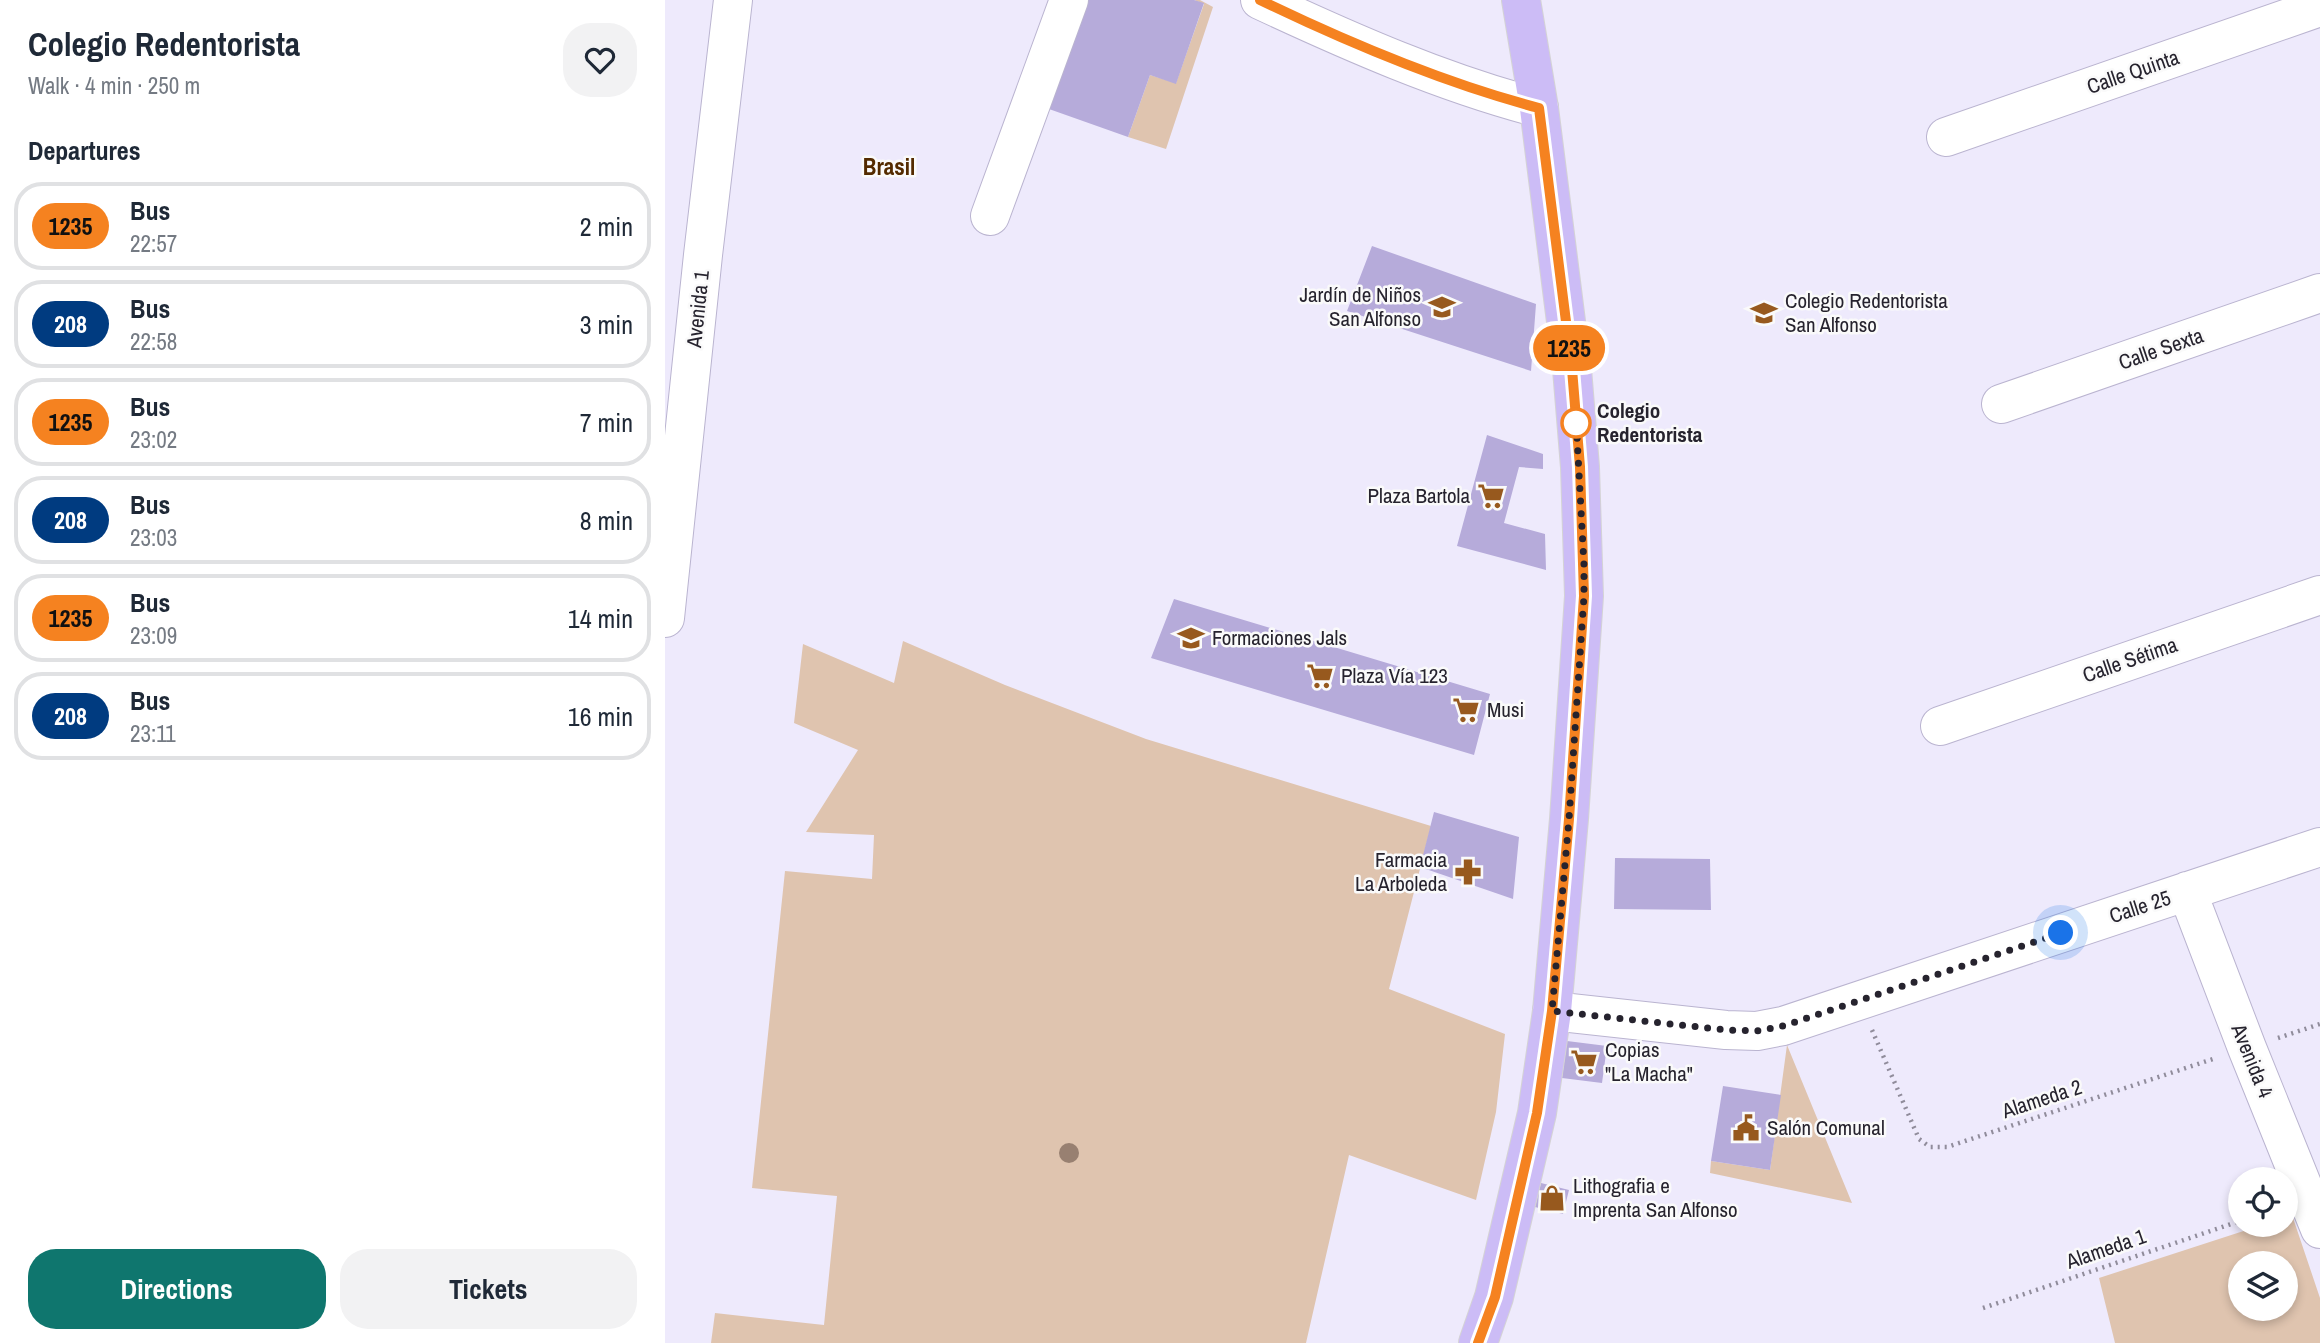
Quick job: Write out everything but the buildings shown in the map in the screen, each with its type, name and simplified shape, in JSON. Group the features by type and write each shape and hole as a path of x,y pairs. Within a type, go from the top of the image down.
{"main road":[{"path":"1478,1343 1495,1297 1537,1113 1552,1011 1569,819 1584,596 1572,369 1539,108 1521,0"}],"street":[{"name":"Avenida 1","path":"665,618 678,378 733,0"},
{"path":"991,216 1069,0"},
{"path":"1260,0 1419,68 1495,97 1539,108"},
{"name":"Calle Quinta","path":"1947,137 2320,7"},
{"name":"Calle Sexta","path":"2001,404 2320,293"},
{"name":"Calle Sétima","path":"1940,726 2320,595"},
{"name":"Calle 25","path":"1552,1011 1726,1030 1757,1031 1783,1026 2320,847"},
{"name":"Avenida 4","path":"2187,891 2246,1048 2320,1229"}],"path":[{"name":"Alameda 2","path":"1859,1000 1919,1139 1930,1147 1947,1147 2320,1024"},
{"name":"Alameda 1","path":"1983,1308 2228,1225"}],"shaded area":[{"path":"1194,0 1213,7 1166,149 1128,137 1150,75 1176,83 1204,4"},
{"path":"903,641 1005,685 1146,739 1431,826 1389,989 1505,1034 1496,1112 1476,1200 1349,1155 1306,1343 711,1343 715,1313 824,1325 837,1196 752,1188 785,871 872,879 874,835 806,832 858,750 794,723 803,644 894,683"},
{"path":"1787,1045 1852,1203 1710,1173 1711,1161 1770,1170"},
{"path":"2298,1233 2320,1298 2320,1343 2115,1343 2099,1278 2228,1236 2298,1237"}],"bus line":[{"name":"1235","path":"1260,0 1406,64 1495,97 1539,108 1572,369 1580,467 1584,596 1569,819 1552,1011 1537,1113 1495,1297 1478,1343"}],"place":[{"name":"Jardín de Niños San Alfonso","path":"1442,307"},
{"name":"Colegio Redentorista San Alfonso","path":"1764,313"},
{"name":"Colegio Redentorista","path":"1576,423"},
{"name":"Plaza Bartola","path":"1491,496"},
{"name":"Formaciones Jals","path":"1191,638"},
{"name":"Plaza Vía 123","path":"1320,676"},
{"name":"Musi","path":"1466,710"},
{"name":"Farmacia La Arboleda","path":"1468,872"},
{"name":"Copias \"La Macha\"","path":"1584,1062"},
{"name":"Salón Comunal","path":"1746,1128"},
{"name":"Lithografia e Imprenta San Alfonso","path":"1552,1198"}],"district":[{"name":"Brasil","path":"889,167"}],"route":[{"path":"1576,423 1576,418 1584,596 1569,819 1552,1011 1757,1031 1783,1026 2061,933"}]}
